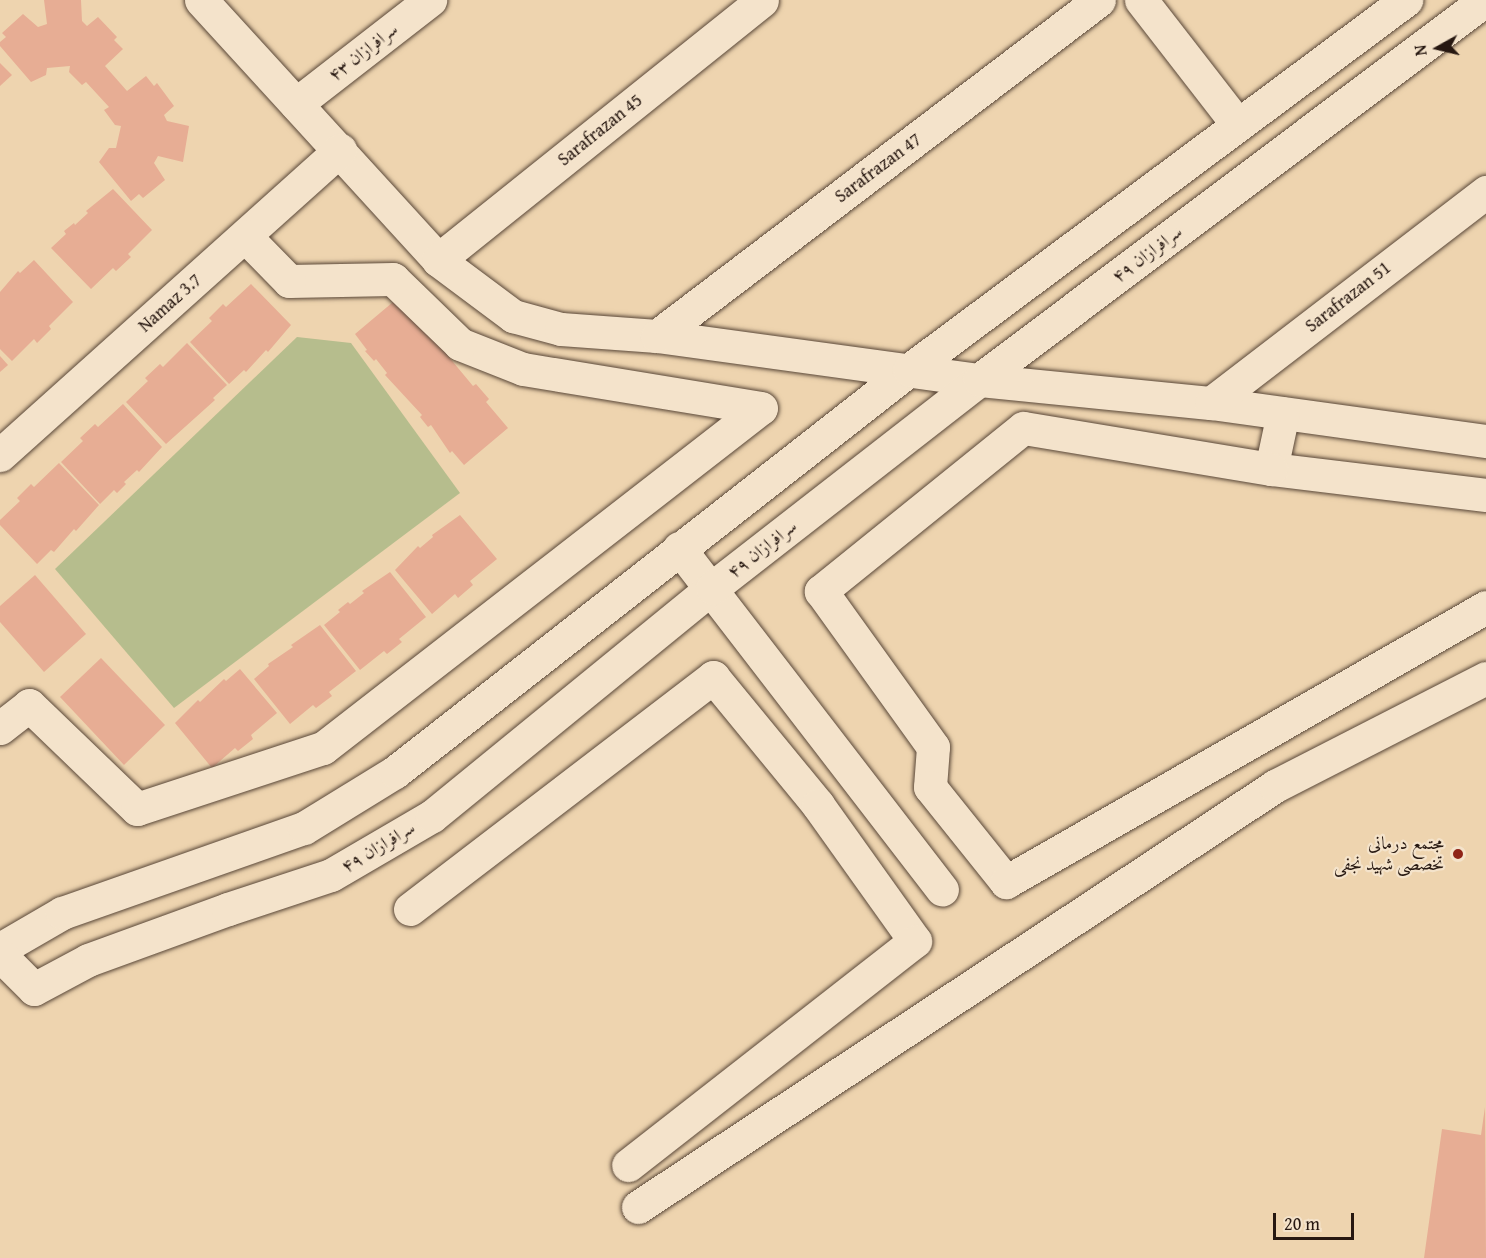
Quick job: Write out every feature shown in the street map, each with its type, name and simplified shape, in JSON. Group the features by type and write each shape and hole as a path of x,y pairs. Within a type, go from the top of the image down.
{"street":[{"path":"201,0 433,254 513,316 561,329 657,336 980,380 1211,403 1486,441"},
{"name":"سرافرازان ۴۳","path":"296,104 430,0"},
{"name":"Sarafrazan 45","path":"393,279 433,254 762,0"},
{"name":"Sarafrazan 47","path":"657,336 1099,0"},
{"path":"1141,0 1238,125"},
{"path":"0,949 62,913 304,828 394,772 909,370 1406,0"},
{"name":"سرافرازان ۴۹","path":"0,955 34,990 88,960 228,909 331,875 432,816 711,588 980,380 1485,0"},
{"name":"Namaz 3.7","path":"0,455 340,150"},
{"name":"Sarafrazan 51","path":"1211,403 1486,192"},
{"path":"0,728 29,705 137,809 323,747 761,408 523,369 460,344 393,279 289,280 245,236"},
{"path":"1271,469 1283,413"},
{"path":"1486,495 1271,469 1023,428 821,591 933,747 930,787 1006,882 1486,607"},
{"path":"679,548 942,889"},
{"path":"410,909 713,677 818,805 915,941 628,1165"},
{"path":"638,1207 1275,786 1486,678"},
{"path":"818,805 856,776"}],"green space":[{"path":"297,337 351,343 460,493 174,708 55,569"}],"building":[{"path":"44,0 81,0 82,21 87,26 98,17 117,37 114,40 123,49 105,66 127,91 146,76 154,86 157,83 174,106 164,115 167,121 189,126 183,162 158,156 154,163 165,180 143,198 139,194 131,201 99,162 109,148 116,148 121,126 115,125 104,110 109,107 86,82 82,85 69,72 70,66 47,68 46,75 31,82 0,46 0,42 6,37 2,33 23,14 38,27 47,24"},
{"path":"0,63 12,75 0,86"},
{"path":"113,189 152,230 128,254 131,257 116,271 113,268 91,289 51,248 66,234 64,231 74,223 75,225 88,213 86,211"},
{"path":"34,260 73,302 49,326 51,329 37,343 34,339 12,361 0,349 0,292 18,271 20,273"},
{"path":"251,284 291,325 268,352 266,350 246,372 244,370 229,384 190,342 212,321 209,318 223,304 226,307"},
{"path":"399,297 473,386 476,384 489,399 486,402 508,428 464,465 452,451 450,453 431,425 428,427 420,417 422,415 385,375 387,373 376,359 374,361 365,351 367,350 355,334"},
{"path":"187,343 227,385 213,398 215,400 166,444 126,402 148,381 145,378 160,364 163,367"},
{"path":"0,356 8,365 0,372"},
{"path":"123,404 162,447 139,472 137,470 124,482 126,484 117,493 114,490 100,504 61,462 83,441 80,438 95,424 98,427"},
{"path":"59,463 99,505 54,552 51,550 37,564 0,525 0,520 20,501 17,498 31,484 34,487"},
{"path":"460,515 497,559 470,581 473,585 458,598 455,594 432,614 395,570 418,546 420,548 433,537 432,535"},
{"path":"390,572 426,617 399,639 402,642 387,654 384,651 360,670 324,625 340,612 338,610 348,602 350,604 364,593 362,591"},
{"path":"35,575 86,634 44,672 0,622 0,606"},
{"path":"320,625 356,671 329,692 332,696 316,708 313,705 290,724 254,679 269,666 268,664 293,647 291,645"},
{"path":"101,658 165,725 124,765 60,697"},
{"path":"240,669 277,713 251,735 253,739 238,751 235,748 212,768 175,723 198,700 200,702 224,679 226,681"},
{"path":"1485,1107 1486,1258 1424,1258 1442,1129 1481,1135"}],"place":[{"name":"مجتمع درمانی تخصصی شهید نجفی","path":"1458,854"}]}
